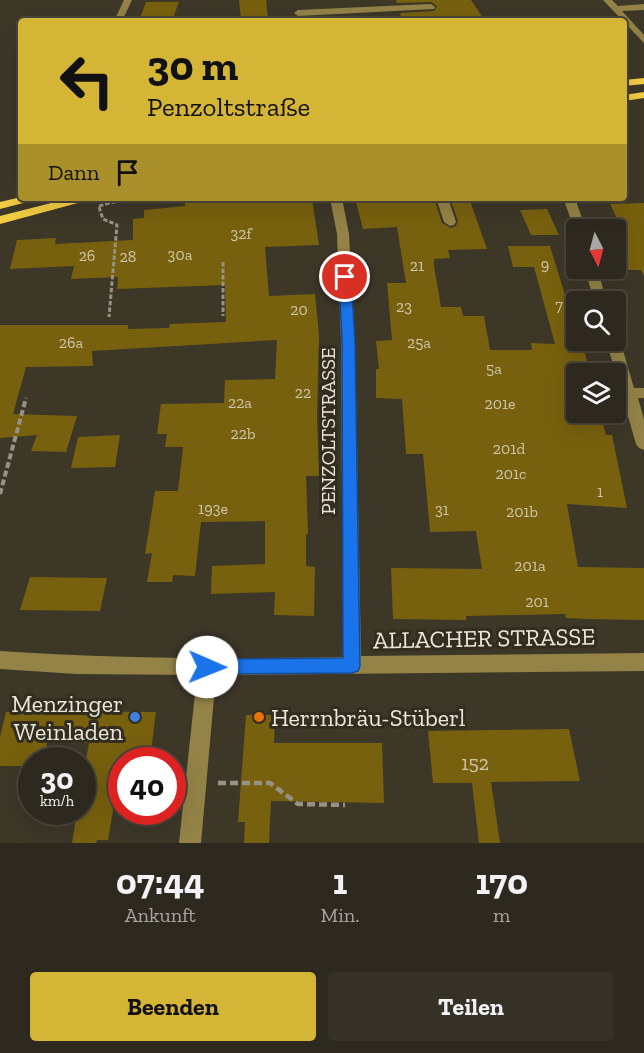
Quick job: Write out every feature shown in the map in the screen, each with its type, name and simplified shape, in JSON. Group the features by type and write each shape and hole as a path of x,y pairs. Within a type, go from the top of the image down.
{"main road":[{"path":"627,83 644,81"},
{"path":"627,98 644,95"},
{"path":"0,206 19,201"},
{"path":"0,220 73,201"}],"street":[{"path":"119,18 128,0"},
{"path":"297,0 299,17"},
{"path":"607,0 624,18"},
{"path":"299,17 430,7"},
{"path":"616,9 644,7"},
{"path":"299,17 394,13"},
{"path":"627,21 644,40"},
{"name":"PENZOLTSTRASSE","path":"337,201 343,234 348,341 352,666"},
{"path":"443,201 450,222"},
{"path":"570,201 576,219"},
{"path":"618,351 636,393 644,444"},
{"name":"ALLACHER STRASSE","path":"0,660 76,665 207,667 644,662"},
{"path":"190,843 207,667"}],"path":[{"path":"96,201 103,219 117,225 108,317"},
{"path":"223,262 223,316"},
{"path":"0,494 26,398"},
{"path":"196,784 270,783 298,804 345,805"}],"building":[{"path":"239,0 266,0 268,18 241,18"},
{"path":"396,0 471,0 483,18 401,18 400,13 434,11 437,6 431,2 397,3"},
{"path":"146,2 179,2 173,18 140,18"},
{"path":"185,201 312,201 319,245 265,247 269,296 315,294 319,335 317,416 319,476 306,476 308,534 306,534 306,566 315,567 314,616 274,615 275,592 211,594 212,566 265,564 265,521 201,522 195,576 173,575 172,582 147,582 152,553 145,554 155,491 178,491 183,447 165,447 167,434 157,434 161,404 224,403 225,380 275,379 277,340 92,351 93,366 26,367 13,414 77,416 66,452 31,451 37,435 0,438 0,325 128,325 128,329 169,328 170,324 226,322 225,285 117,289 118,277 71,279 74,266 10,269 17,240 56,238 55,244 133,240 133,219 144,218 144,210 185,206"},
{"path":"435,201 442,223 451,228 456,226 458,221 451,201 470,201 487,249 448,250 450,258 434,259 434,266 441,307 461,307 463,316 484,316 490,350 532,350 531,343 555,344 534,267 513,267 508,246 550,246 566,295 566,351 584,351 588,363 566,363 566,423 603,423 606,435 612,435 627,508 567,504 578,567 644,568 644,620 566,618 565,614 466,616 466,620 393,619 391,568 482,569 476,531 430,532 423,454 406,454 402,399 376,398 376,369 379,369 376,341 392,340 387,283 406,283 397,227 363,229 356,202"},
{"path":"644,203 644,276 641,270 626,270 626,219 617,219 610,204"},
{"path":"547,209 559,235 531,235 520,210"},
{"path":"120,435 115,467 71,468 78,437"},
{"path":"30,577 107,578 100,611 20,610"},
{"path":"6,712 156,712 152,747 108,747 108,825 111,825 108,840 97,840 96,843 72,843 75,825 96,825 96,747 88,747 89,743 47,743 46,747 18,747 18,766 0,766 0,737"},
{"path":"246,715 275,715 274,743 382,743 384,803 271,801 269,843 244,843 245,822 238,822"},
{"path":"569,729 580,781 491,782 500,843 479,843 472,783 433,783 428,731"}],"place":[{"name":"Menzinger Weinladen","path":"135,717"},
{"name":"Herrnbräu-Stüberl","path":"259,717"}],"route":[{"path":"207,667 352,666 348,341 345,277"}]}
